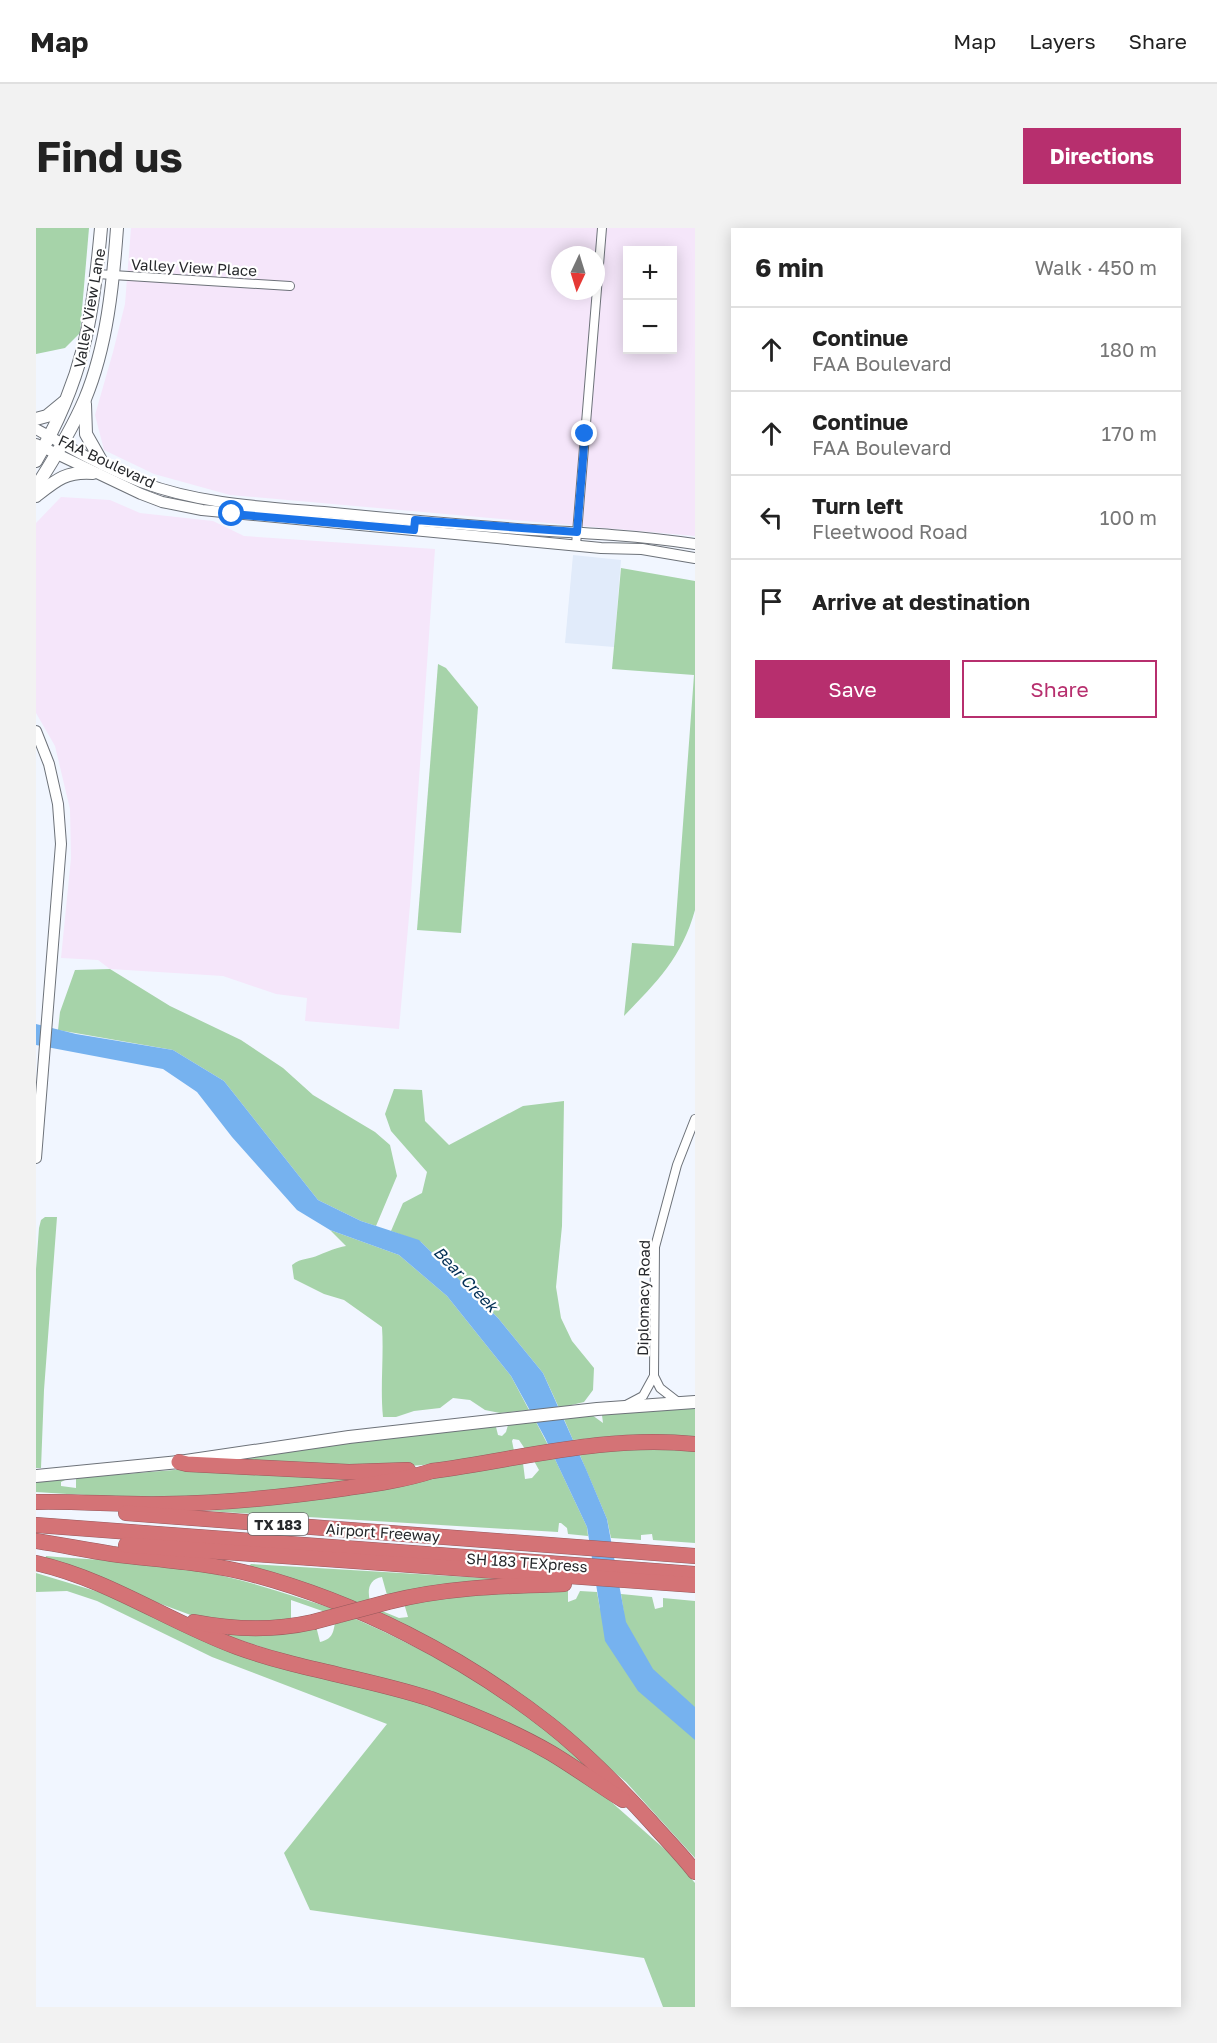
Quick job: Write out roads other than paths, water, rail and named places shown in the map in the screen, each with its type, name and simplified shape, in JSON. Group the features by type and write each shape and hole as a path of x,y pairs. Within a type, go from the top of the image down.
{"highway":[{"path":"36,1504 221,1502 349,1488 412,1478 432,1471 603,1443 649,1441 695,1444"},
{"path":"179,1462 349,1472 432,1471"},
{"name":"Airport Freeway","path":"36,1504 520,1543 607,1579 651,1563 695,1556"},
{"name":"SH 183 TEXpress","path":"36,1518 569,1562"},
{"name":"SH 183 TEXpress","path":"36,1525 569,1562 651,1563 695,1567"},
{"path":"36,1540 112,1554 204,1565 251,1574 315,1595 377,1620 456,1661 531,1710 592,1761 695,1872"},
{"name":"Airport Freeway","path":"36,1540 569,1562"},
{"path":"166,1615 208,1625 276,1628 313,1622 411,1596 463,1589 569,1562 651,1563 695,1547"},
{"path":"36,1563 51,1566 100,1584 220,1641 250,1652 419,1696 478,1717 551,1753 641,1812"},
{"name":"Airport Freeway","path":"651,1563 695,1585"},
{"name":"SH 183 TEXpress","path":"651,1563 695,1575"}],"main road":[{"name":"Valley View Lane","path":"36,461 40,446 50,436 67,400 88,333 101,228"},
{"name":"Valley View Lane","path":"36,487 85,399 100,349 117,228"},
{"path":"85,399 86,434 103,464"},
{"path":"36,419 47,416 67,400"},
{"path":"36,496 59,477 93,472"},
{"path":"36,1476 179,1462 327,1440 597,1408 695,1402"}],"street":[{"path":"576,545 602,228"},
{"name":"Valley View Place","path":"97,274 290,286"},
{"name":"FAA Boulevard","path":"36,429 50,436 58,449 93,472 125,488 162,502 232,514 309,516 452,528 577,532 648,537 695,544"},
{"name":"FAA Boulevard","path":"40,446 58,449 103,464 142,482 182,494 309,516"},
{"name":"FAA Boulevard","path":"452,528 576,545 642,549 695,558"},
{"path":"681,542 681,556"},
{"path":"36,730 49,764 59,814 61,843 36,1158"},
{"name":"Diplomacy Road","path":"678,1402 660,1388 654,1376 655,1247 677,1165 695,1119"},
{"name":"Diplomacy Road","path":"625,1406 643,1396 654,1376"}],"water":[{"path":"36,1024 76,1034 173,1050 224,1081 318,1200 361,1221 419,1240 498,1318 543,1373 607,1519 626,1622 653,1669 695,1707 695,1740 638,1691 605,1641 587,1527 545,1438 511,1376 447,1296 399,1255 330,1230 297,1210 232,1137 197,1092 163,1069 36,1045"}],"water label":[{"name":"Bear Creek","path":"466,1279"}]}
